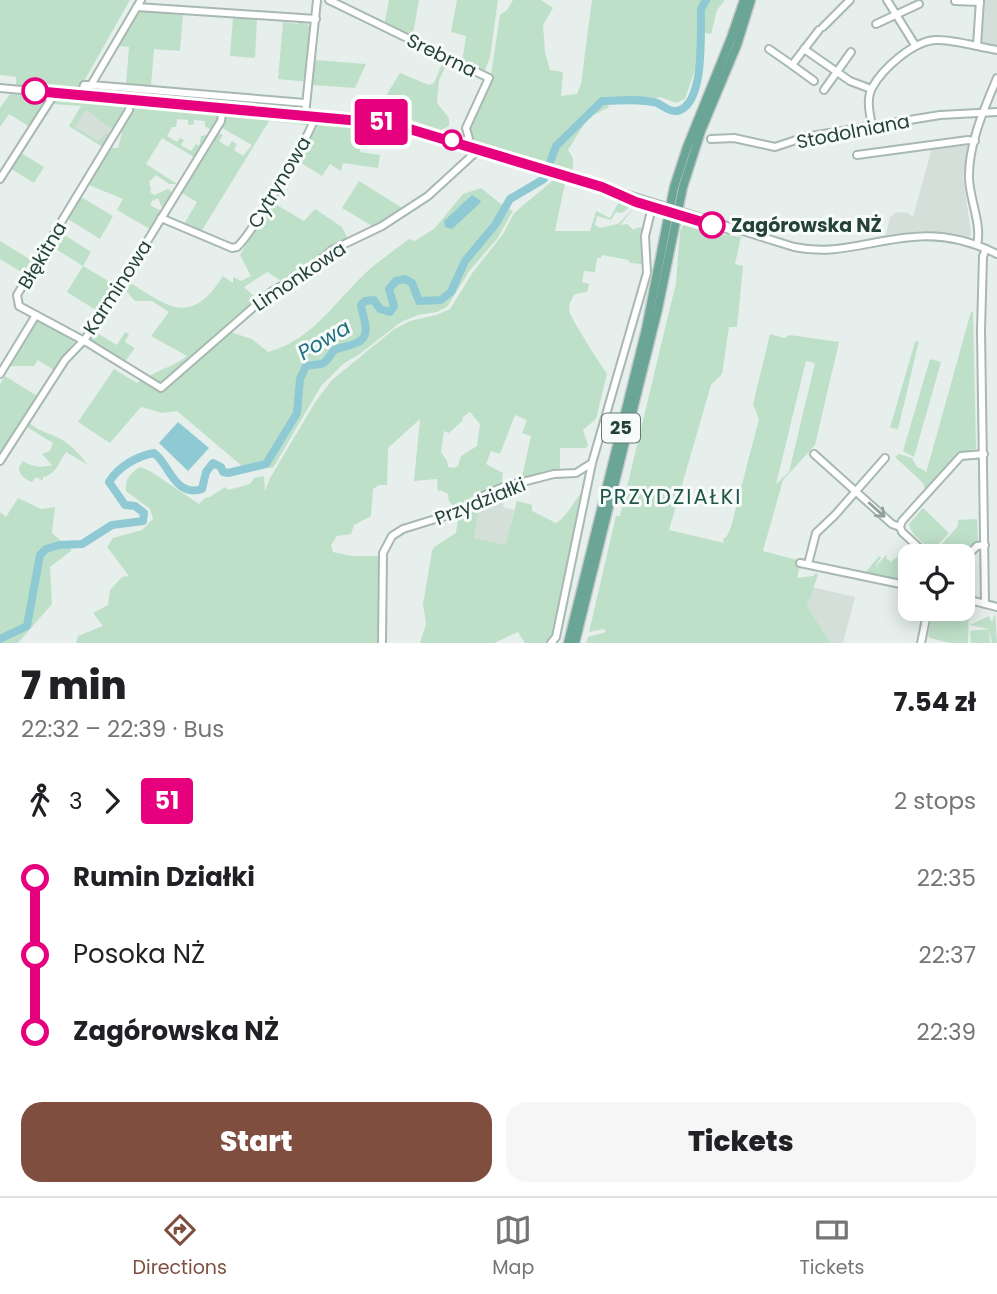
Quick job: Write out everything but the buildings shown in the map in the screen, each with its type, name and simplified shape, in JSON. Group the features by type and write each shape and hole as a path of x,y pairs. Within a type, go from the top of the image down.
{"main road":[{"name":"25","path":"568,643 646,329 687,147 744,0"},
{"name":"25","path":"575,643 656,320 673,211 696,144 737,45 751,0"}],"street":[{"path":"305,115 317,0"},
{"name":"Srebrna","path":"329,0 488,78 466,128 474,147"},
{"path":"792,65 821,29 850,0"},
{"path":"887,0 915,45"},
{"path":"955,1 980,1 977,46"},
{"path":"91,85 139,3 316,19"},
{"path":"876,24 919,4"},
{"path":"872,126 869,107 871,89 898,59 915,45 937,40 997,50"},
{"path":"769,49 814,81"},
{"path":"804,49 837,73 871,89"},
{"path":"824,90 851,52"},
{"path":"976,245 978,234 969,175 983,112 997,78"},
{"path":"81,95 84,85 91,85 305,103"},
{"path":"0,88 393,124 540,167 717,227 794,247 820,251 855,248 918,236 946,237 986,248 997,254"},
{"path":"0,179 55,93"},
{"name":"Błękitna","path":"130,99 129,110 106,150 17,295 19,306 160,388"},
{"name":"Karminowa","path":"0,461 65,360 83,341 105,310 220,121 223,107"},
{"name":"Stodolniana","path":"710,139 734,138 775,147 805,137 940,115 997,113"},
{"name":"Cytrynowa","path":"161,218 232,248 237,247 286,173 312,127 315,116"},
{"path":"857,155 975,141"},
{"name":"Limonkowa","path":"160,388 271,292 306,272 332,250 382,226 428,196 477,152 474,147"},
{"path":"644,202 652,207 673,211"},
{"path":"552,642 592,463 646,272 645,236 652,207"},
{"path":"985,604 981,331 983,256 986,248"},
{"path":"0,374 36,315"},
{"path":"814,454 892,524 900,527 915,544"},
{"path":"900,527 902,521 961,456 984,454"},
{"path":"885,458 816,533 804,564 898,584"},
{"name":"Przydziałki","path":"382,643 383,553 392,536 403,529 468,509 485,495 503,487 539,477 576,473 592,463"},
{"path":"975,548 985,545"},
{"path":"975,601 997,607"},
{"path":"921,643 926,621"}],"shaded area":[{"path":"983,0 997,0 997,48 980,43"},
{"path":"85,101 124,108 101,146 69,126"},
{"path":"968,142 963,177 971,233 969,239 921,231 886,235 890,217 897,212 908,213 913,217 932,148"},
{"path":"488,498 504,502 503,507 514,510 505,546 474,538 479,510 483,503 487,504"},
{"path":"812,587 855,597 843,643 831,643 807,606"}],"green space":[{"path":"0,0 130,0 78,92 27,85 16,87 16,77 0,75"},
{"path":"389,0 419,0 412,39 384,26"},
{"path":"457,0 498,0 490,57 484,73 462,62 466,36 451,32"},
{"path":"513,0 541,0 553,8 543,25 545,52 550,70 563,72 561,96 577,94 581,84 592,0 725,0 717,10 711,34 705,33 685,99 676,103 660,97 606,99 609,107 588,118 568,150 573,158 573,172 476,143 469,125 492,83 500,15"},
{"path":"142,10 183,14 180,51 154,49 151,86 126,85 129,47 117,46 135,14"},
{"path":"233,18 257,20 255,58 230,56"},
{"path":"299,21 309,25 311,31 308,82 278,79 283,22 298,24"},
{"path":"444,59 448,61 439,80 437,103 449,118 449,126 441,130 390,113 388,115 360,100 362,96 377,101 384,99 400,73 429,85 434,83"},
{"path":"314,60 366,64 355,88 312,85"},
{"path":"90,87 298,103 303,106 302,111 296,112 87,94 85,89"},
{"path":"10,94 51,98 30,127 9,114 0,127 0,108"},
{"path":"55,98 123,104 125,107 112,129 86,110 75,127 98,141 107,133 110,134 103,147 69,126 81,106 53,104 42,120"},
{"path":"135,106 220,113 211,130 205,126 205,121 194,120 193,125 188,125 188,120 177,119 176,127 172,127 167,136 177,142 180,138 184,140 181,145 191,151 196,144 199,146 201,136 207,135 194,157 162,138 146,164 177,184 169,184 156,175 149,182 150,192 154,195 168,189 172,192 162,208 158,198 152,201 150,205 161,211 150,229 117,210 123,199 89,185 109,148 118,148 121,127"},
{"path":"225,113 311,120 310,124 306,125 269,121 201,232 184,224 197,202 180,192 217,132 223,135 219,141 228,147 232,141 237,144 234,150 243,156 252,145 219,126"},
{"path":"319,122 383,127 382,137 379,139 363,137 360,152 380,155 378,168 343,163 341,171 330,164 322,176 298,161"},
{"path":"21,153 44,167 34,183 11,169"},
{"path":"557,177 566,179 555,231 590,231 596,211 610,218 620,200 632,205 622,213 616,212 611,220 597,216 595,225 600,228 618,224 635,207 620,225 627,224 634,230 645,227 645,263 630,263 628,260 602,255 597,258 595,272 584,271 582,282 589,284 587,292 575,294 570,306 574,321 607,374 596,419 583,430 588,445 586,448 560,448 560,471 521,481 531,436 522,433 527,420 515,415 500,454 491,451 486,464 503,473 501,486 457,511 449,501 448,494 441,490 438,492 437,479 414,481 420,419 388,448 387,485 379,485 373,489 371,516 354,525 351,534 337,536 331,545 333,552 351,556 380,556 378,643 76,643 78,636 103,626 93,613 108,605 110,590 122,577 129,576 107,547 113,538 142,530 153,519 150,509 126,491 126,483 131,474 140,467 150,471 199,504 225,487 228,490 250,484 254,478 264,476 265,491 316,401 332,380 393,330 410,321 450,309 473,272 503,234 514,213","holes":["470,412 480,424 477,446 461,456 458,466 448,467 441,452 444,431 449,433"]},
{"path":"359,181 404,209 374,227 342,208"},
{"path":"481,188 513,211 497,239 470,270 447,307 401,322 343,364 321,386 273,468 242,466 177,411 162,413 141,407 110,443 78,422 114,369 137,383 142,380 158,388 187,371 227,331 252,339 268,352 299,338 324,317 371,268 409,239 415,241 435,228 463,194"},
{"path":"81,197 113,216 100,239 68,219"},
{"path":"272,202 304,221 315,209 342,227 348,239 331,246 283,282 267,272 244,287 257,299 163,384 146,379 187,356 151,336 169,312 152,301 135,301 127,292 127,281 167,304 189,307 211,292 223,276 233,283 233,277 241,281 251,276 240,255"},
{"path":"685,222 719,234 741,237 735,264 743,266 737,327 729,327 722,374 711,385 669,530 724,543 723,539 731,527 759,419 753,404 770,334 784,338 790,335 839,342 815,445 783,480 763,551 801,561 797,578 813,576 816,573 818,575 807,606 831,643 586,643 588,637 606,632 604,629 589,632 676,283 680,231","holes":["806,361 815,363 789,472 776,484"]},
{"path":"60,232 91,252 83,266 51,246"},
{"path":"0,241 31,260 23,273 0,259"},
{"path":"83,266 115,285 99,312 67,292"},
{"path":"971,312 976,449 958,453 925,490 923,483 895,457 899,454 912,458 917,467 926,473"},
{"path":"39,319 76,339 54,370 38,360 34,366 9,366 36,320"},
{"path":"95,332 117,345 125,332 129,334 125,342 135,348 123,364 91,341"},
{"path":"919,341 898,429 890,428 915,342"},
{"path":"930,359 941,362 914,457 903,451"},
{"path":"5,376 37,396 0,454 0,384"},
{"path":"29,423 64,441 88,465 66,452 54,471 43,477 43,481 36,477 32,482 27,480 19,469 23,461 37,466 52,465 42,454 50,451 53,443 27,427"},
{"path":"584,491 552,640 547,643 525,643 518,632 494,643 420,643 426,624 423,604 432,551 456,533 461,515 489,496 487,504 483,504 479,510 474,538 505,545 517,501 532,505 532,511 556,523"},
{"path":"18,498 41,509 55,507 52,533 72,550 50,567 52,604 18,643 0,643 0,512 6,517"},
{"path":"923,508 949,533 939,544 924,544 910,529 909,524"},
{"path":"977,519 978,541 975,544 942,544 958,526 958,520"},
{"path":"887,554 886,558 891,562 898,558 898,581 865,573 879,556 881,558 877,563 876,570"},
{"path":"995,613 997,643 992,643 989,629 970,625 989,616 992,622"},
{"path":"931,621 969,621 968,643 950,643 928,636"},
{"path":"989,629 990,643 971,643 970,631"}],"water":[{"path":"472,195 481,201 479,204 452,229 445,227 444,221"},
{"path":"178,422 209,448 188,471 159,443"}],"waterway":[{"name":"Powa","path":"0,639 27,626 40,555 46,549 59,545 82,544 112,525 143,521 144,513 135,506 125,505 109,482 123,467 154,453 178,484 193,490 202,489 206,472 213,463 228,473 266,464 297,413 300,379 306,366 323,364 334,350 357,343 364,336 366,331 361,305 365,301 374,300 380,309 390,312 394,306 389,289 396,281 405,279 412,283 419,301 441,300 451,292 465,261 495,225 510,199 544,179 556,146 602,101 651,101 674,111 686,106 693,96 697,82 701,49 701,9 706,0"}],"bus line":[{"name":"51","path":"35,91 393,124 612,190 636,202 712,225"}],"place":[{"name":"Zagórowska NŻ","path":"712,225"}],"district":[{"name":"PRZYDZIAŁKI","path":"671,497"}]}
